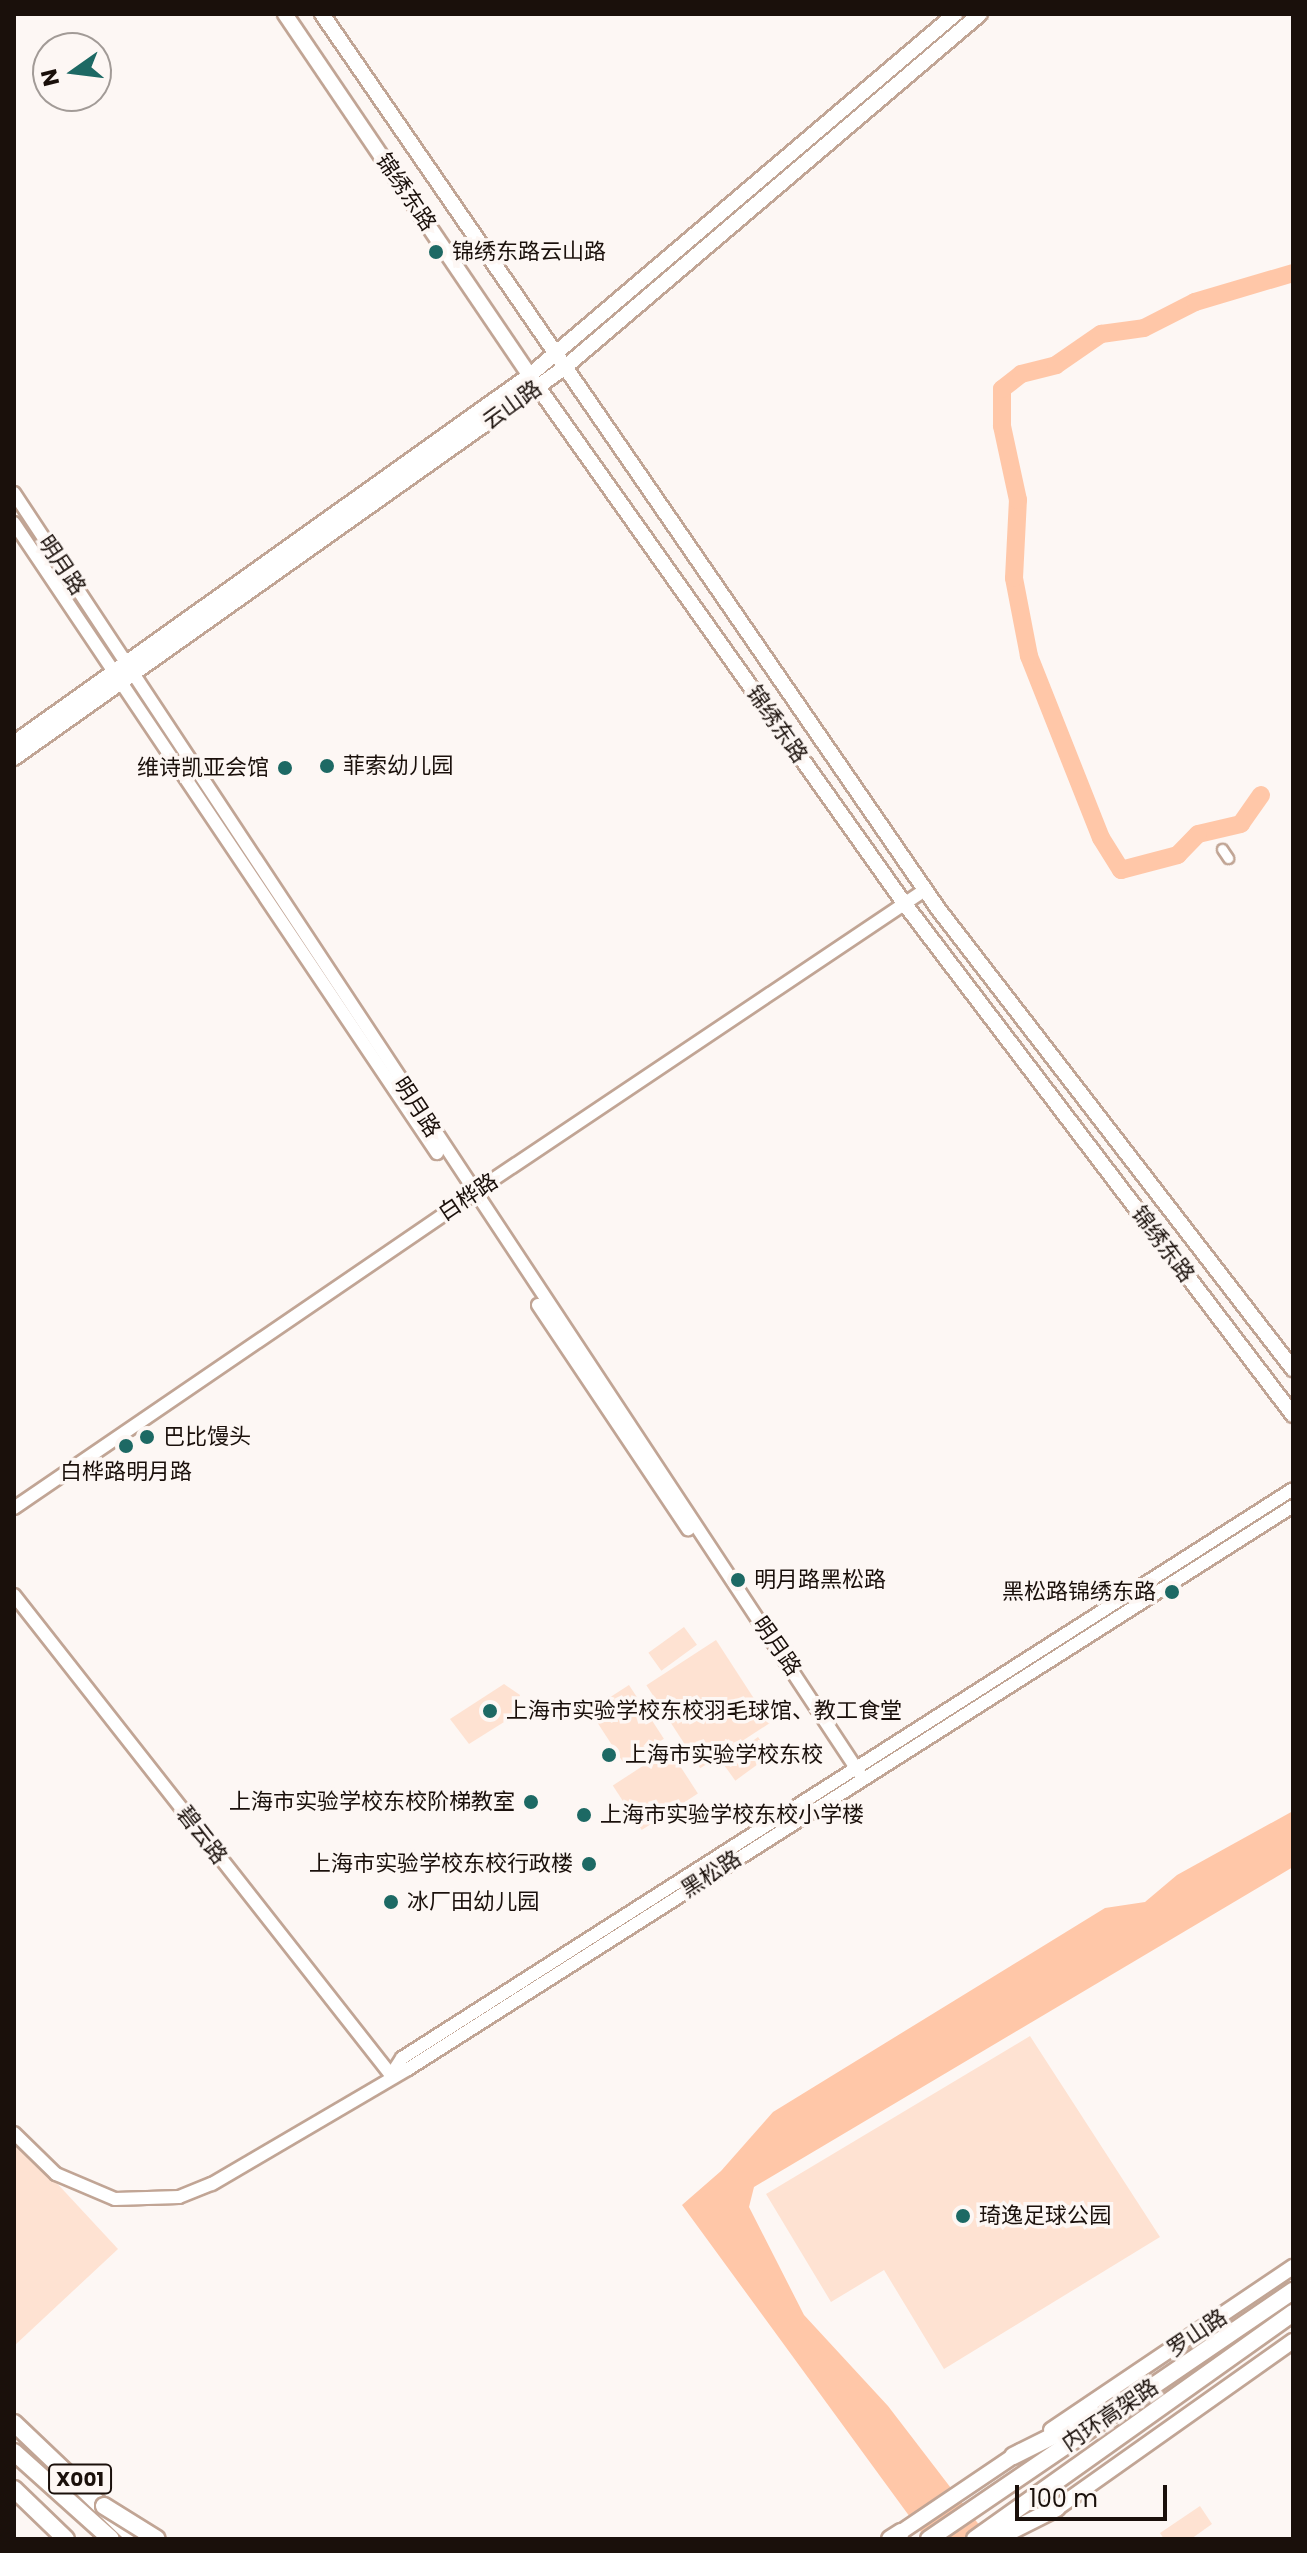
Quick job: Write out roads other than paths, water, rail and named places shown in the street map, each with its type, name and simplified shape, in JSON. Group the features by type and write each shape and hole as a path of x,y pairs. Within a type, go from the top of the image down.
{"highway":[{"name":"内环高架路","path":"929,2539 1293,2291"},
{"name":"内环高架路","path":"975,2539 1293,2313"},
{"path":"1013,2456 1154,2385"},
{"name":"X001","path":"14,2421 136,2539"},
{"path":"14,2452 111,2539"},
{"name":"X001","path":"14,2489 66,2539"},
{"path":"104,2506 157,2539"},
{"path":"995,2539 1057,2508"},
{"path":"1013,2539 1057,2508"}],"main road":[{"name":"锦绣东路","path":"285,14 534,381 904,903 1293,1415"},
{"name":"锦绣东路","path":"322,14 925,890 1293,1369"},
{"name":"云山路","path":"560,361 955,14"},
{"name":"云山路","path":"14,743 131,667 534,381 980,14"},
{"name":"云山路","path":"14,758 116,676"},
{"name":"罗山路","path":"894,2537 1293,2267"},
{"path":"1057,2508 1293,2341"},
{"name":"X001","path":"14,2421 146,2539"},
{"path":"34,2507 57,2539"}],"street":[{"name":"明月路","path":"14,493 131,667 470,1196"},
{"name":"明月路","path":"14,523 862,1777"},
{"name":"白桦路","path":"14,1508 925,890"},
{"path":"391,2075 402,2058 855,1765 1293,1489"},
{"name":"黑松路","path":"14,2133 56,2174 115,2199 179,2197 212,2184 391,2075 408,2069 862,1777 1293,1506"},
{"name":"碧云路","path":"14,1595 391,2075"}],"waterway":[{"path":"1261,795 1241,824 1198,834 1178,855 1121,870 1101,838 1029,656 1014,578 1018,500 1002,426 1002,389 1021,374 1056,365 1101,334 1144,328 1195,302 1293,273"}],"place":[{"name":"锦绣东路云山路","path":"436,252"},
{"name":"菲索幼儿园","path":"327,766"},
{"name":"维诗凯亚会馆","path":"285,768"},
{"name":"巴比馒头","path":"147,1437"},
{"name":"白桦路明月路","path":"126,1446"},
{"name":"明月路黑松路","path":"738,1580"},
{"name":"黑松路锦绣东路","path":"1172,1592"},
{"name":"上海市实验学校东校羽毛球馆、教工食堂","path":"490,1711"},
{"name":"上海市实验学校东校","path":"609,1755"},
{"name":"上海市实验学校东校阶梯教室","path":"531,1802"},
{"name":"上海市实验学校东校小学楼","path":"584,1815"},
{"name":"上海市实验学校东校行政楼","path":"589,1864"},
{"name":"冰厂田幼儿园","path":"391,1902"},
{"name":"琦逸足球公园","path":"963,2216"}]}
